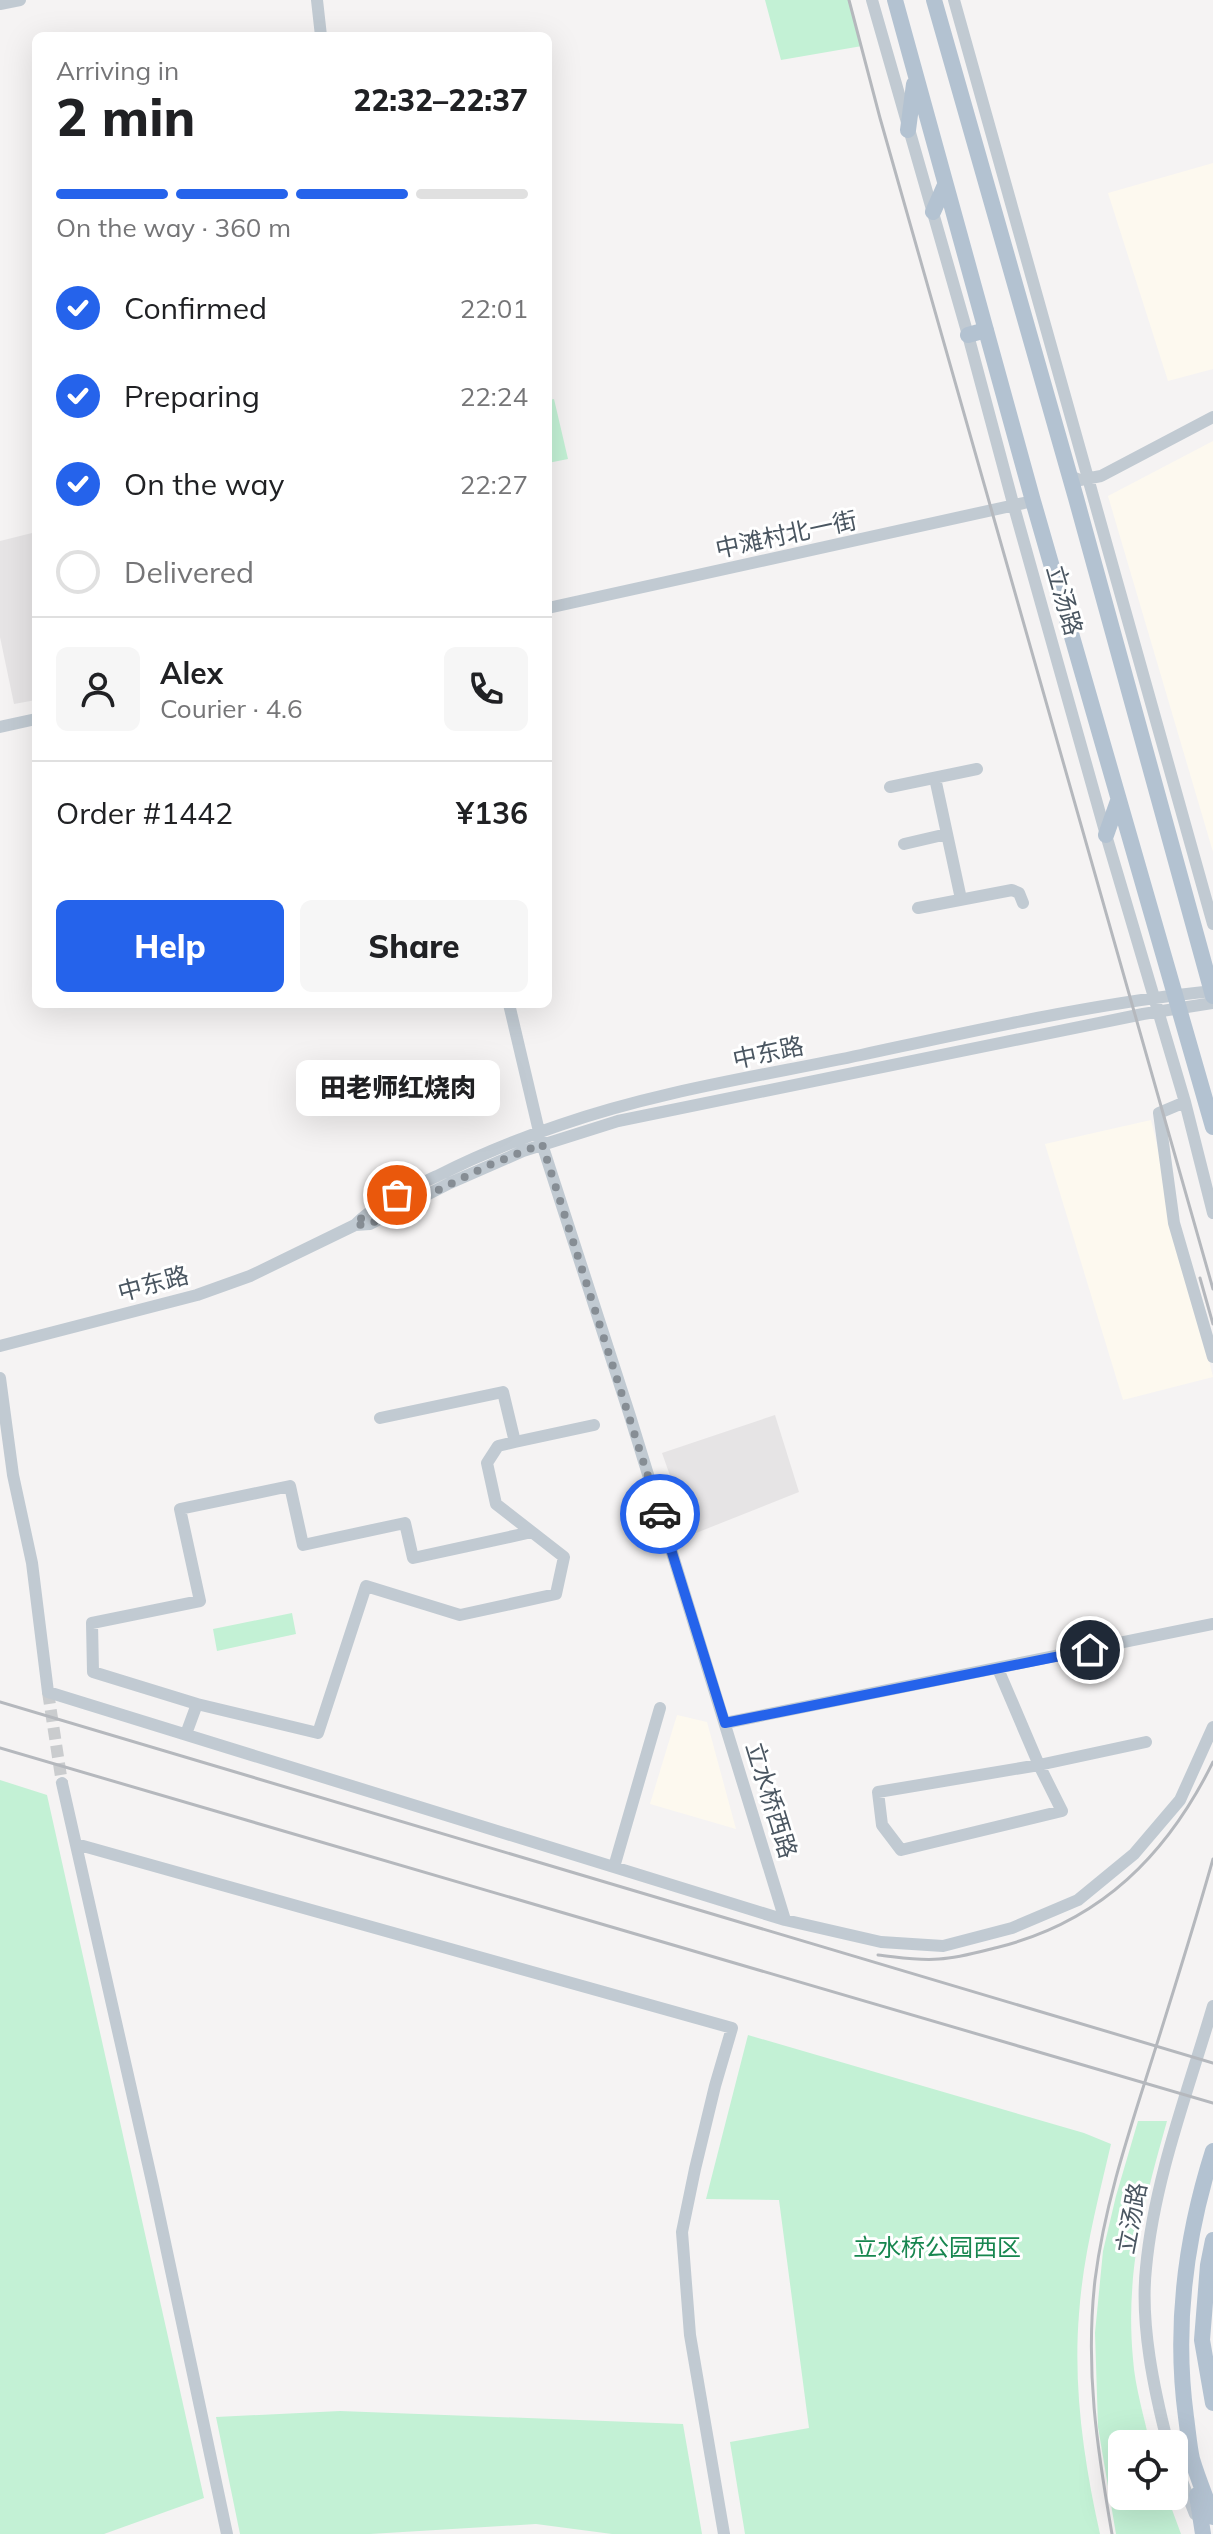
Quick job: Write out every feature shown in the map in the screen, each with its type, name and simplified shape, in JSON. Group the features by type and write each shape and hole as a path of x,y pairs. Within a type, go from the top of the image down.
{"main road":[{"name":"立汤路","path":"895,0 1033,501 1213,1127"},
{"name":"立汤路","path":"934,0 1213,992"},
{"path":"908,130 916,74"},
{"path":"933,212 945,185"},
{"path":"968,335 986,330"},
{"path":"1106,835 1118,801"},
{"path":"1203,2534 1183,2392 1181,2333 1183,2297 1200,2194 1213,2151"},
{"path":"1213,2240 1202,2340 1213,2403"},
{"path":"1192,2458 1213,2517"}],"street":[{"path":"0,4 20,0"},
{"path":"317,0 321,32"},
{"name":"立汤路","path":"872,0 1106,835 1185,1102 1213,1213"},
{"path":"954,0 1213,924"},
{"path":"1076,498 1101,476 1213,417"},
{"path":"1070,476 1090,484 1213,425"},
{"name":"中滩村北一街","path":"552,607 1033,501"},
{"path":"0,727 32,720"},
{"path":"890,787 977,769"},
{"path":"935,778 961,899"},
{"path":"904,844 947,834"},
{"path":"918,908 1012,890 1019,893 1023,903"},
{"path":"1213,984 1213,992"},
{"name":"中东路","path":"541,1138 1158,1011 1177,1000 1213,992"},
{"name":"中东路","path":"0,1346 197,1295 250,1276 355,1225 370,1224 541,1138 652,1099 1154,996 1213,1003"},
{"name":"立水桥西路","path":"510,1008 541,1138 785,1920"},
{"path":"1185,1102 1159,1113 1174,1223 1213,1357"},
{"path":"0,1378 13,1475 32,1563 48,1692 785,1920 881,1942 943,1946 1012,1928 1078,1900 1134,1854 1180,1800 1213,1727"},
{"path":"380,1418 503,1392 515,1442"},
{"path":"532,1532 413,1558 405,1523 303,1545 290,1486 180,1509 200,1601 92,1623 93,1672 197,1704 318,1733 366,1586 460,1615 556,1594 564,1557 532,1532 496,1504 487,1463 498,1446 594,1425"},
{"path":"725,1723 1213,1624"},
{"path":"998,1669 1039,1765 1062,1811 901,1850 882,1825 878,1792 1039,1765 1146,1742"},
{"path":"186,1734 197,1704"},
{"path":"614,1867 660,1708"},
{"path":"62,1783 153,2186 227,2534"},
{"path":"76,1844 732,2028 698,2155 682,2232 690,2335 724,2534"},
{"name":"立汤路","path":"1164,2430 1154,2388 1147,2329 1145,2270 1157,2202 1213,2006"},
{"path":"1188,2496 1203,2534"}],"shaded area":[{"path":"1213,163 1213,369 1168,381 1108,193"},
{"path":"1213,441 1213,852 1108,496"},
{"path":"32,533 32,701 14,704 0,637 0,541"},
{"path":"1151,1120 1213,1377 1123,1400 1045,1144"},
{"path":"775,1415 799,1492 691,1535 662,1453"},
{"path":"677,1715 707,1722 736,1829 650,1804"}],"green space":[{"path":"765,0 850,0 862,46 781,60"},
{"path":"552,399 568,459 552,462"},
{"path":"292,1613 296,1634 217,1651 213,1629"},
{"path":"0,1780 47,1795 204,2498 104,2534 0,2534"},
{"name":"立水桥公园西区","path":"748,2035 1084,2133 1111,2144 1087,2249 1078,2342 1081,2425 1100,2534 745,2534 730,2442 809,2428 779,2200 706,2199"},
{"path":"1138,2121 1167,2121 1138,2238 1132,2297 1134,2370 1147,2430 1108,2430 1108,2486 1098,2427 1095,2333 1103,2251"},
{"path":"340,2411 683,2424 702,2534 612,2534 536,2524 370,2534 240,2534 216,2417"},
{"path":"1112,2510 1172,2510 1181,2534 1116,2534"}],"tunnel":[{"path":"48,1692 62,1783"}],"railway":[{"path":"849,0 1213,1289"},
{"path":"1200,1278 1213,1324"},
{"path":"0,1702 1213,2063"},
{"path":"0,1748 1213,2103"},
{"path":"878,1955 923,1960 962,1956 1036,1935 1069,1920 1099,1902 1152,1855 1195,1796 1213,1762"},
{"path":"1112,2534 1097,2439 1092,2377 1092,2313 1099,2253 1125,2147 1213,1859"}],"way so far":[{"path":"397,1195 366,1213 355,1225 370,1224 450,1183 542,1144 660,1514"}],"place":[{"name":"田老师红烧肉","path":"397,1195"}],"route":[{"path":"660,1514 725,1723 1090,1650"}]}
